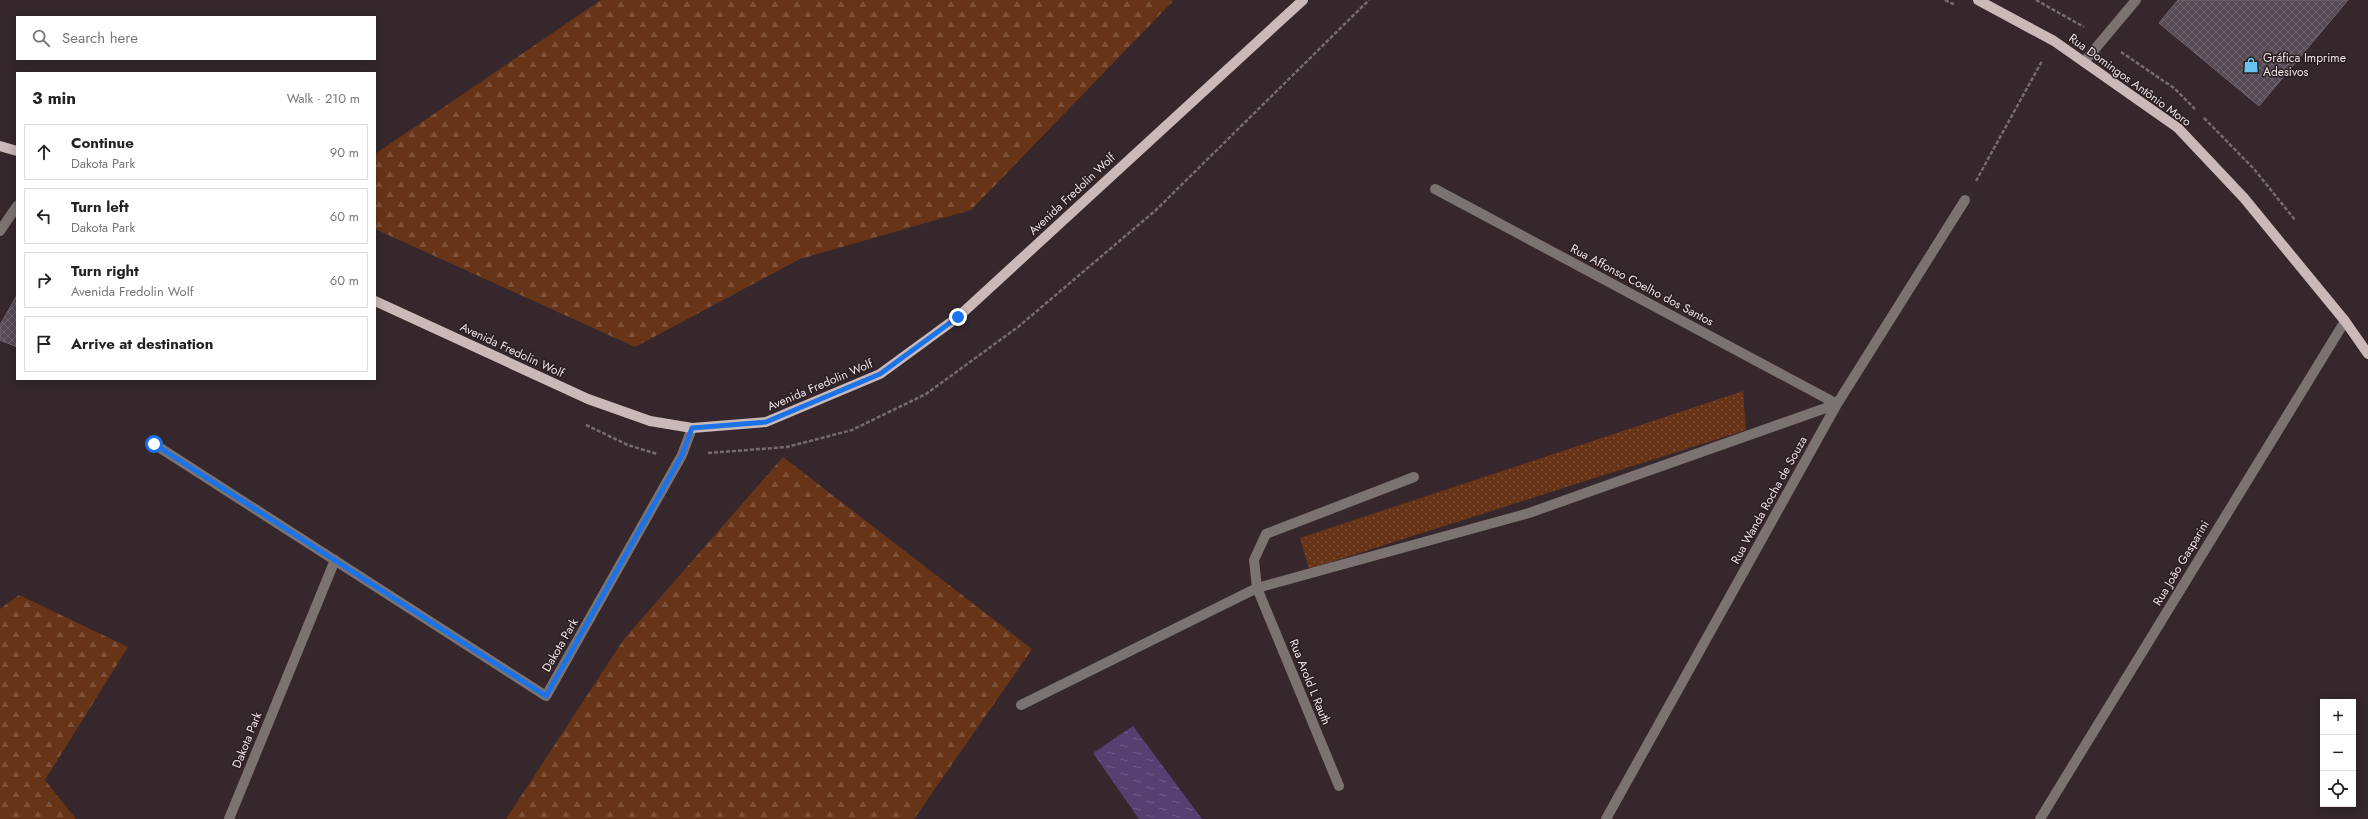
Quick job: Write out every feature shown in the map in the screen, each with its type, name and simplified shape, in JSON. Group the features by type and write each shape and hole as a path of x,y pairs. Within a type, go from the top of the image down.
{"main road":[{"name":"Avenida Fredolin Wolf","path":"376,301 588,399 650,421 692,428 766,422 880,374 958,317 1303,0"},
{"name":"Rua Domingos Antônio Moro","path":"1978,0 2054,41 2178,128 2244,198 2344,321 2368,354"},
{"path":"0,146 16,150"}],"street":[{"path":"2084,62 2136,0"},
{"name":"Rua Affonso Coelho dos Santos","path":"1435,189 1837,404"},
{"name":"Rua Wanda Rocha de Souza","path":"1606,819 1837,404 1965,200"},
{"path":"0,231 16,207"},
{"name":"Rua João Gasparini","path":"2040,819 2344,321"},
{"path":"1021,705 1257,588 1529,513 1837,404"},
{"name":"Dakota Park","path":"154,444 546,696 682,455 692,428"},
{"name":"Rua Arold L Rauth","path":"1339,786 1257,588 1254,560 1266,534 1414,477"},
{"name":"Dakota Park","path":"229,819 334,560"}],"path":[{"path":"579,422 641,449 660,455 682,455 787,447 852,430 926,394 1018,327 1156,210 1369,0"},
{"path":"1965,200 2054,41"}],"green space":[{"path":"601,0 1174,0 971,210 800,259 635,347 376,229 376,153"},
{"path":"1743,391 1746,430 1309,569 1300,538"},
{"path":"783,457 1032,649 914,819 506,819 624,639"},
{"path":"19,595 128,647 45,780 76,819 0,819 0,609"}],"water":[{"path":"1133,726 1202,819 1139,819 1093,753"}],"building":[{"name":"Gráfica Imprime Adesivos","path":"2178,0 2348,0 2259,106 2159,23"},
{"path":"16,297 16,347 0,340 0,325"}],"place":[{"name":"Gráfica Imprime Adesivos","path":"2251,65"}],"route":[{"path":"154,444 546,696 682,455 692,428 766,422 880,374 958,317"}]}
